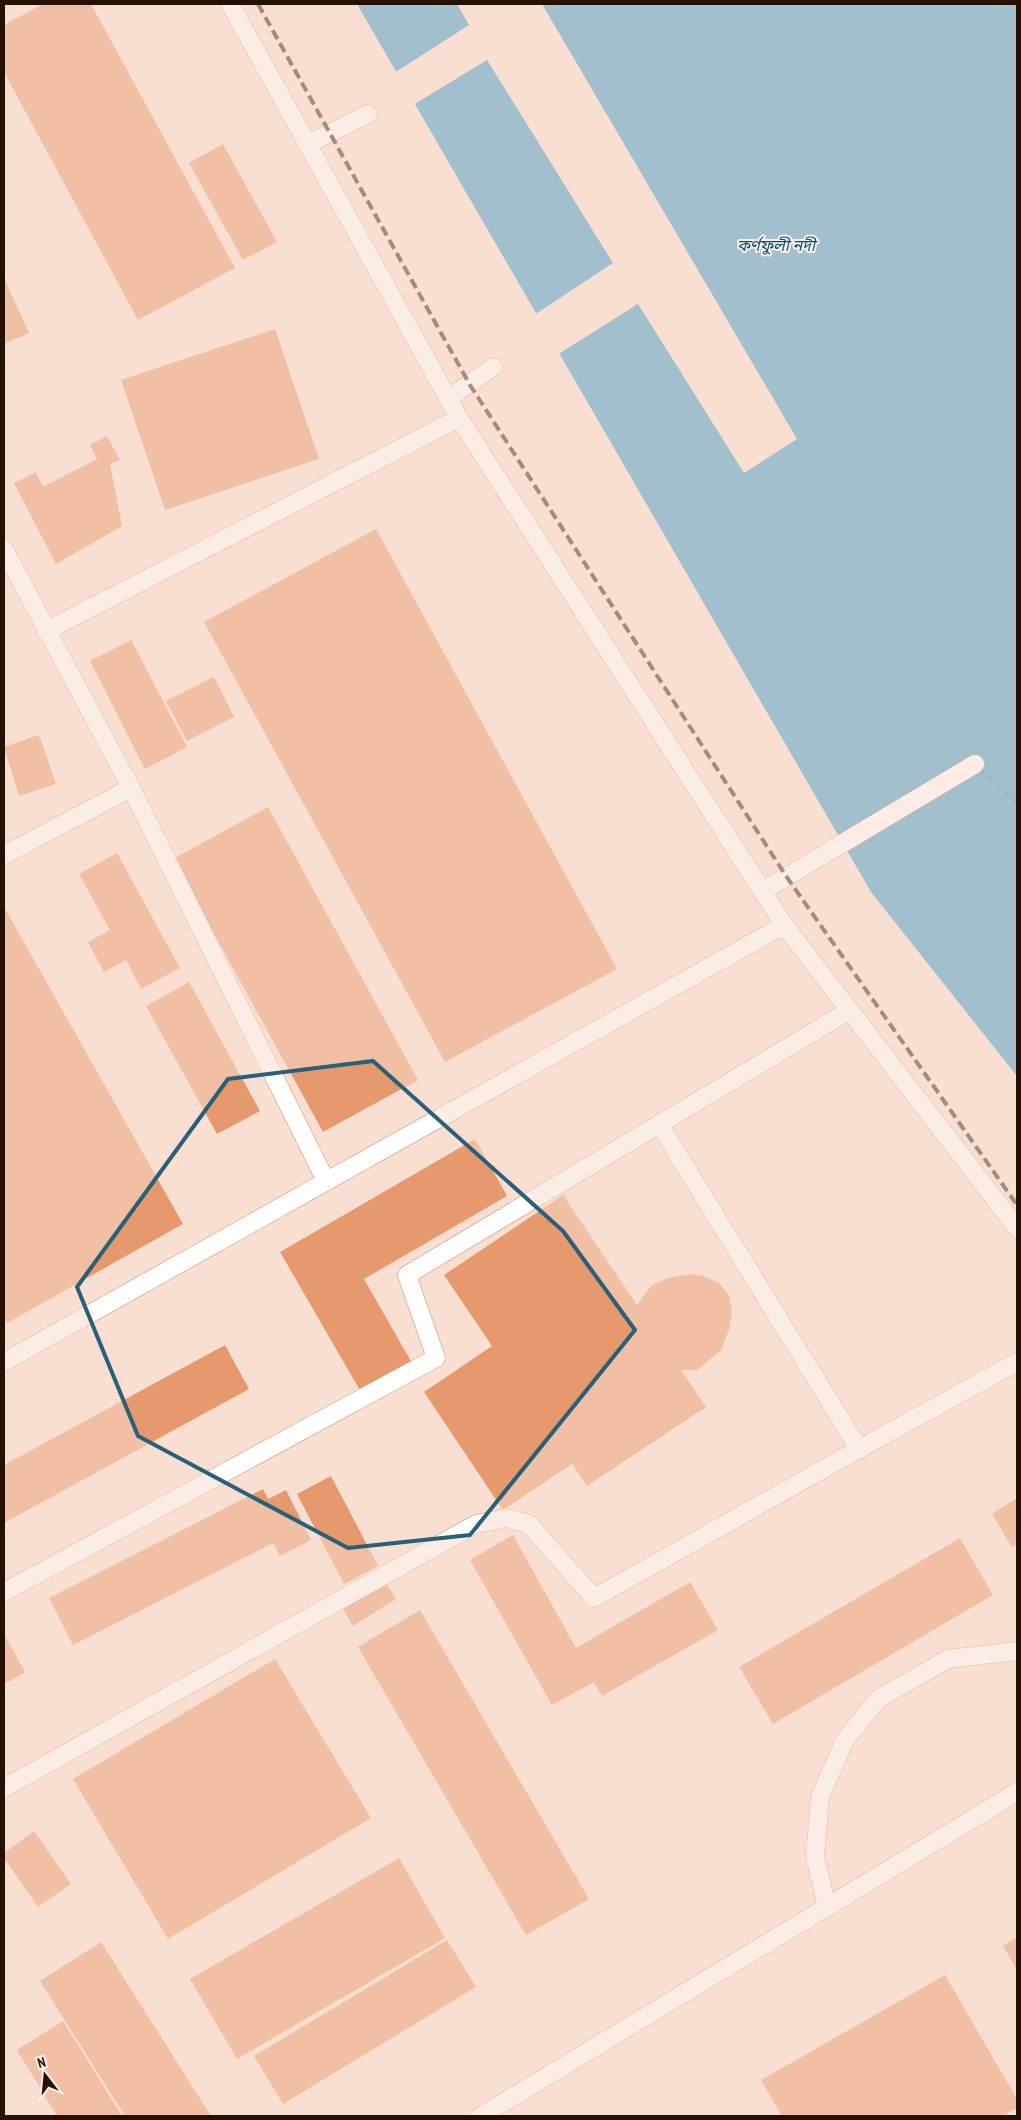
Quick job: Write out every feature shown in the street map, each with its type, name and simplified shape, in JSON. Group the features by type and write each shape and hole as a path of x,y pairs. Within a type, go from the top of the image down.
{"lane":[{"path":"230,4 459,418 784,925 1017,1228"},
{"path":"308,144 368,114"},
{"path":"449,398 493,367"},
{"path":"46,631 459,418"},
{"path":"4,549 131,788 326,1182"},
{"path":"763,890 975,764"},
{"path":"4,855 131,788"},
{"path":"4,1362 784,925"},
{"path":"4,1592 436,1358 407,1275 850,1010"},
{"path":"659,1124 859,1449"},
{"path":"4,1788 476,1524 506,1518 529,1524 594,1598 1017,1362"},
{"path":"827,1908 815,1856 820,1797 845,1740 878,1700 948,1659 1017,1651"},
{"path":"481,2116 1017,1792"}],"highlighted area":[{"path":"373,1061 563,1231 635,1330 470,1535 348,1548 138,1436 77,1287 228,1079"}],"water":[{"name":"কর্ণফুলী নদী","path":"357,4 1017,4 1017,1076 871,892"}],"pier":[{"path":"457,4 542,4 797,439 744,473 638,304 557,355 534,315 613,263 487,60 413,105 394,73 469,25"}],"building":[{"path":"43,4 91,4 235,268 138,320 4,72 4,25"},
{"path":"223,144 277,242 243,260 189,163"},
{"path":"4,278 29,333 4,344"},
{"path":"275,329 319,459 165,510 121,380"},
{"path":"107,436 120,460 110,464 122,526 56,564 14,483 36,472 43,487 97,459 90,445"},
{"path":"376,529 617,969 445,1062 204,622"},
{"path":"131,640 187,747 145,769 90,661"},
{"path":"214,677 234,717 187,741 166,701"},
{"path":"39,735 56,784 19,796 4,747"},
{"path":"268,807 418,1080 323,1132 173,859"},
{"path":"117,853 180,968 141,989 126,960 104,972 88,942 110,930 79,874"},
{"path":"4,907 183,1224 7,1323 4,1317"},
{"path":"189,982 260,1111 217,1134 146,1006"},
{"path":"475,1139 507,1196 364,1279 412,1363 361,1392 280,1252"},
{"path":"563,1195 637,1305 652,1285 668,1278 691,1274 704,1276 720,1284 729,1295 732,1310 730,1327 721,1350 697,1370 681,1370 706,1407 587,1486 572,1464 503,1510 424,1392 492,1346 444,1275"},
{"path":"225,1345 249,1389 4,1523 4,1465"},
{"path":"331,1476 378,1566 344,1584 297,1494"},
{"path":"263,1489 268,1499 286,1490 311,1540 280,1556 273,1543 73,1645 49,1598"},
{"path":"1017,1498 1017,1544 1012,1547 992,1514"},
{"path":"513,1535 576,1648 690,1582 718,1630 602,1696 594,1682 552,1705 470,1560"},
{"path":"960,1538 993,1595 773,1724 739,1667"},
{"path":"385,1582 396,1599 353,1626 343,1609"},
{"path":"420,1610 589,1899 526,1935 358,1647"},
{"path":"4,1634 25,1672 4,1684"},
{"path":"275,1659 371,1818 168,1939 73,1779"},
{"path":"34,1831 71,1884 38,1907 4,1858 4,1853"},
{"path":"399,1858 445,1938 237,2059 190,1979"},
{"path":"1017,1937 1017,1970 1003,1946"},
{"path":"447,1940 476,1987 283,2104 254,2056"},
{"path":"101,1942 211,2116 125,2116 40,1981"},
{"path":"945,1975 1017,2099 1017,2108 1003,2116 782,2116 761,2080"},
{"path":"63,2021 122,2116 57,2116 17,2050"}],"ferry route":[{"path":"981,770 1017,803"}],"railway":[{"path":"258,4 470,385 786,876 1017,1205"}]}
